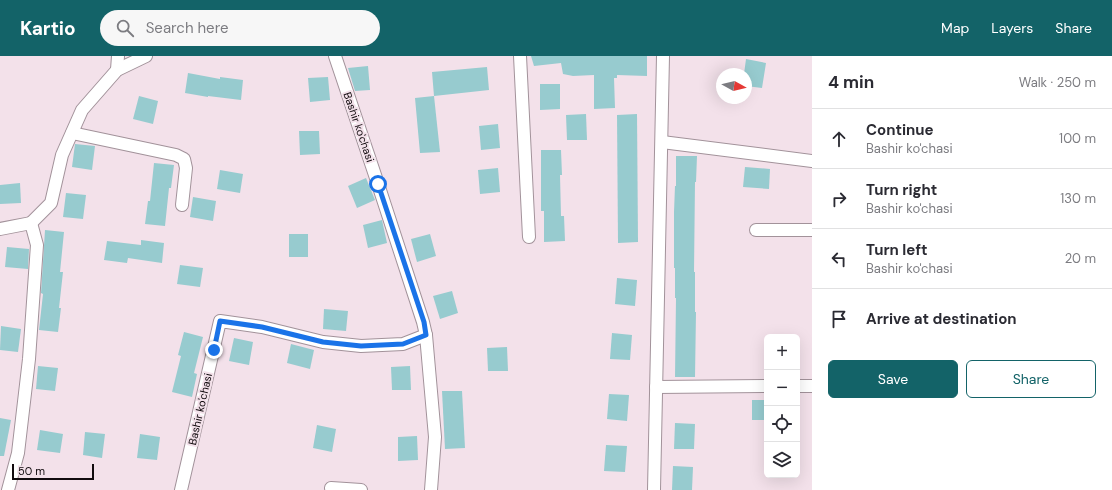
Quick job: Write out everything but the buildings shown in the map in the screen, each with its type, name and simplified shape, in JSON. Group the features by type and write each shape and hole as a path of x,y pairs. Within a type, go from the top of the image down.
{"street":[{"path":"117,70 118,56"},
{"path":"0,229 31,223 51,203 62,155 82,110 117,70 146,56"},
{"name":"Bashir ko'chasi","path":"334,56 424,322 435,437 431,490"},
{"path":"520,56 529,237"},
{"path":"654,490 663,56"},
{"path":"72,133 176,155 184,159 186,168 182,205"},
{"path":"662,142 812,161"},
{"path":"8,490 18,452 29,359 37,245 31,223"},
{"path":"756,230 812,230"},
{"name":"Bashir ko'chasi","path":"181,490 220,321 262,327 323,342 361,346 403,344 426,335"},
{"path":"656,387 764,386"},
{"path":"800,386 812,386"},
{"path":"331,488 360,490"}],"route":[{"path":"214,350 220,321 262,327 323,342 361,346 403,344 426,335 424,322 378,184"}]}
